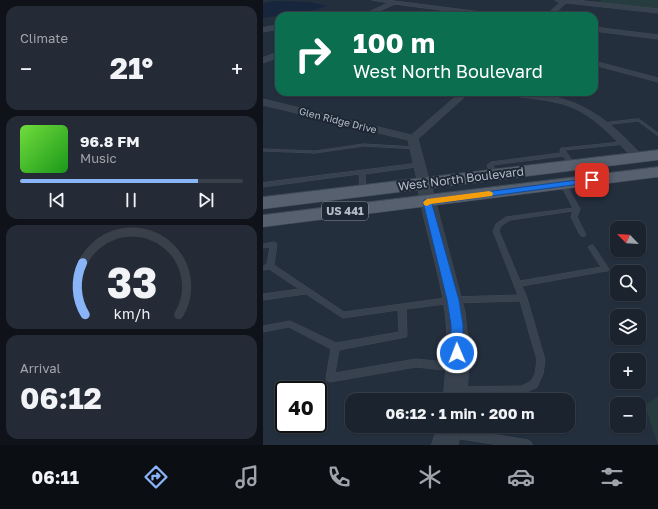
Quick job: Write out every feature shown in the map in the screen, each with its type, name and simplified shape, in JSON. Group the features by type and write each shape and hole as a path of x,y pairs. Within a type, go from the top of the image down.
{"main road":[{"name":"West North Boulevard","path":"263,221 426,193 540,163 658,155"},
{"name":"West North Boulevard","path":"263,203 363,191 426,193 563,184 658,172"}],"street":[{"path":"375,0 397,1 470,12"},
{"path":"558,0 658,11"},
{"path":"553,12 566,0"},
{"path":"372,12 397,1"},
{"path":"263,30 275,28"},
{"path":"598,30 658,37"},
{"path":"263,61 275,56"},
{"path":"598,64 658,80"},
{"path":"455,393 458,367 457,325 453,300 426,193 417,148 413,138 461,96"},
{"path":"526,96 574,105 604,124 638,157"},
{"name":"Glen Ridge Drive","path":"263,102 413,138"}],"lane":[{"path":"604,124 639,120 658,135"},
{"path":"567,160 562,151 563,149 623,143"},
{"path":"263,150 315,152 363,145 417,148"},
{"path":"263,185 421,165"},
{"path":"362,172 363,191"},
{"path":"563,184 577,209 574,217 583,235"},
{"path":"489,393 523,390 534,384 539,374 541,360 523,298 496,230 498,225 508,218 577,209"},
{"path":"263,246 274,244 267,267 343,315 453,300 523,298"},
{"path":"517,284 606,269 591,247"},
{"path":"263,297 307,291"},
{"path":"263,329 290,324 335,347 403,335 402,307"},
{"path":"335,347 330,378 415,363 458,367"},
{"path":"448,434 528,445"}],"green space":[{"path":"601,0 658,0 658,11 600,4"},
{"path":"658,396 658,445 646,409 646,405"}],"water":[{"path":"275,1 311,2 327,6 302,12 275,12 275,16 263,18 263,3"}],"slow traffic":[{"path":"427,203 489,194"}],"route":[{"path":"457,353 457,325 453,300 427,202 592,180"}]}
